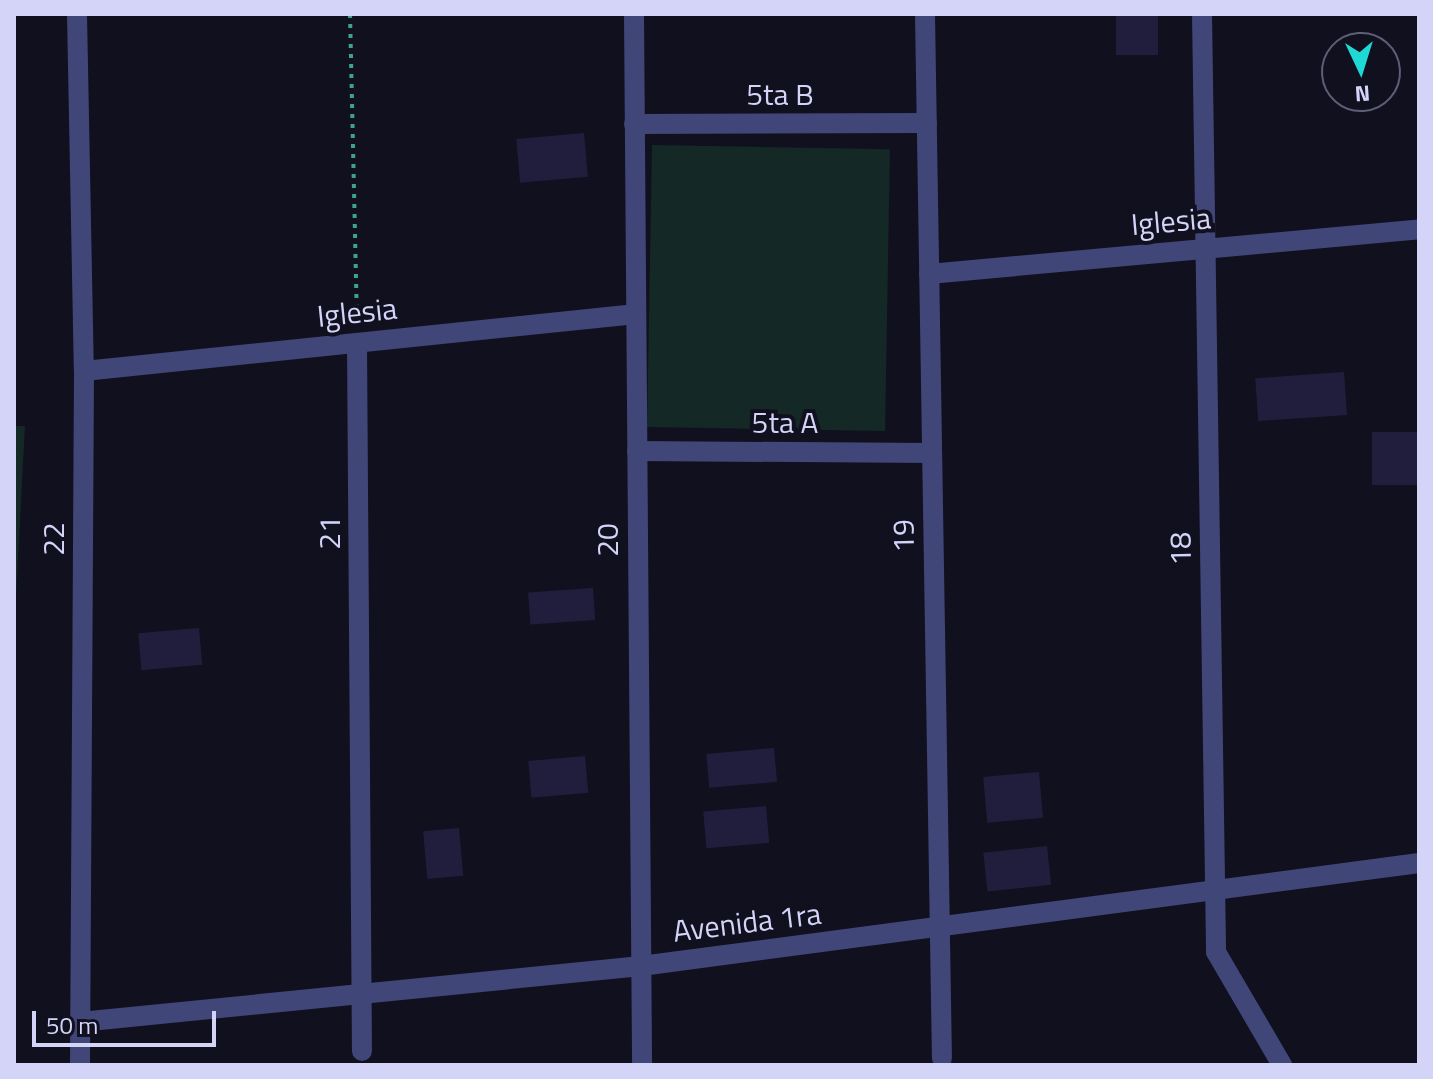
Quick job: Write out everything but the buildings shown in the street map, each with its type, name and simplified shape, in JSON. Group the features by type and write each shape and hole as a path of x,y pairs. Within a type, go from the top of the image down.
{"street":[{"name":"22","path":"77,14 84,371 80,1065"},
{"name":"20","path":"634,14 642,1065"},
{"name":"19","path":"925,14 942,1058"},
{"name":"18","path":"1202,14 1216,952 1282,1065"},
{"name":"5ta B","path":"634,124 927,123"},
{"name":"Iglesia","path":"929,274 1419,229"},
{"name":"Iglesia","path":"84,371 636,314"},
{"name":"21","path":"357,343 362,1051"},
{"name":"5ta A","path":"637,451 932,453"},
{"name":"Avenida 1ra","path":"80,1022 641,966 1215,893 1419,863"}],"path":[{"path":"350,14 357,343"}],"green space":[{"path":"652,145 890,149 885,431 647,427"},
{"path":"14,426 25,426 14,635"}]}
